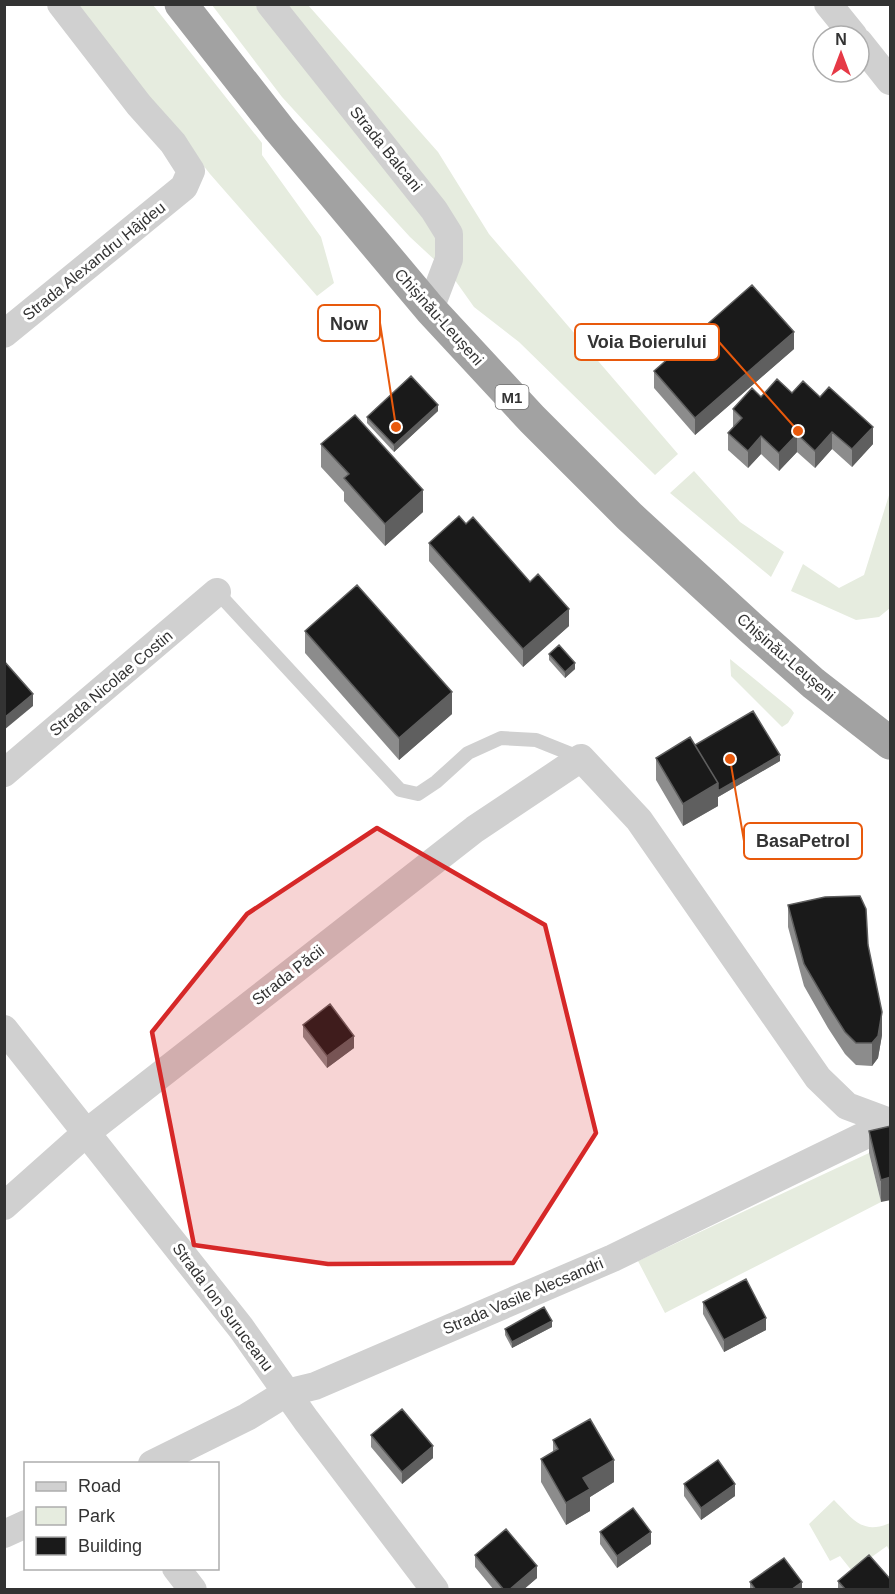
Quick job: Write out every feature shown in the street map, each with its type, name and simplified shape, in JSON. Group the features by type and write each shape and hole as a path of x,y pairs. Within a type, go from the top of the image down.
{"highway":[{"name":"Chișinău-Leușeni","path":"181,4 279,129 429,309 532,419 629,516 813,682 891,743"}],"street":[{"name":"Strada Alexandru Hâjdeu","path":"4,334 184,187 191,171 173,143 140,105 61,4"},
{"name":"Strada Balcani","path":"270,4 434,210 449,234 449,259 429,309"},
{"path":"828,4 844,24"},
{"path":"871,57 891,81"},
{"name":"Strada Nicolae Costin","path":"4,773 217,592"},
{"path":"581,758 639,820 818,1078 847,1106 891,1122"},
{"name":"Strada Păcii","path":"4,1206 86,1132 475,829 581,758"},
{"name":"Strada Ion Suruceanu","path":"4,1029 235,1320 268,1364 286,1393 435,1590"},
{"name":"Strada Vasile Alecsandri","path":"156,1462 247,1417 286,1393 315,1386 613,1258 891,1122"},
{"path":"4,1534 24,1525"},
{"path":"177,1570 192,1590"}],"lane":[{"path":"217,592 400,790 418,794 436,782 468,753 501,738 536,740 581,758"}],"highlighted area":[{"path":"377,828 545,925 596,1133 513,1263 328,1264 194,1245 152,1032 247,914"}],"green space":[{"path":"77,5 153,5 262,143 262,155 321,237 334,283 317,296 210,174"},
{"path":"212,5 308,5 438,152 489,234 678,454 655,475 519,342 474,307 452,276 410,237 282,97"},
{"path":"694,471 740,522 784,552 771,577 670,493"},
{"path":"890,492 890,608 879,617 856,620 791,591 803,564 839,588 864,575"},
{"path":"730,659 791,709 794,713 788,723 782,727 731,676"},
{"path":"869,1153 881,1202 665,1313 638,1261"},
{"path":"834,1500 853,1519 865,1526 872,1527 890,1523 890,1552 887,1546 852,1571 840,1556 830,1561 809,1524"}],"building":[{"path":"752,285 794,332 695,418 654,371"},
{"path":"411,376 438,405 394,445 367,417"},
{"path":"777,379 792,393 803,381 820,397 829,387 873,427 852,449 832,432 815,451 797,434 779,453 761,436 748,451 728,433 742,418 733,409 752,388 761,397"},
{"path":"355,415 423,490 385,524 344,478 349,474 321,444"},
{"path":"459,516 466,524 473,517 530,582 538,574 569,609 523,649 429,543"},
{"path":"357,585 452,692 399,738 305,631"},
{"path":"559,645 575,663 565,672 549,654"},
{"path":"4,661 33,694 4,718"},
{"path":"753,711 780,755 718,791 718,783 695,745"},
{"path":"690,737 718,783 683,804 656,758"},
{"path":"860,896 866,909 868,945 882,1012 878,1036 872,1043 856,1043 845,1032 828,1005 804,964 788,905 825,897"},
{"path":"330,1004 354,1036 327,1056 303,1025"},
{"path":"891,1126 891,1177 881,1180 869,1131"},
{"path":"746,1279 766,1318 724,1340 703,1302"},
{"path":"544,1307 552,1321 512,1342 505,1329"},
{"path":"402,1409 433,1446 402,1472 371,1435"},
{"path":"590,1419 614,1460 583,1478 590,1489 566,1503 541,1459 558,1449 553,1440"},
{"path":"718,1460 735,1484 701,1508 684,1484"},
{"path":"633,1508 651,1532 617,1556 600,1532"},
{"path":"506,1529 537,1566 509,1590 504,1590 475,1555"},
{"path":"869,1555 891,1580 891,1590 846,1590 838,1581"},
{"path":"784,1558 802,1582 791,1590 756,1590 750,1582"}],"place":[{"name":"Now","path":"396,427"},
{"name":"Voia Boierului","path":"798,431"},
{"name":"BasaPetrol","path":"730,759"}]}
